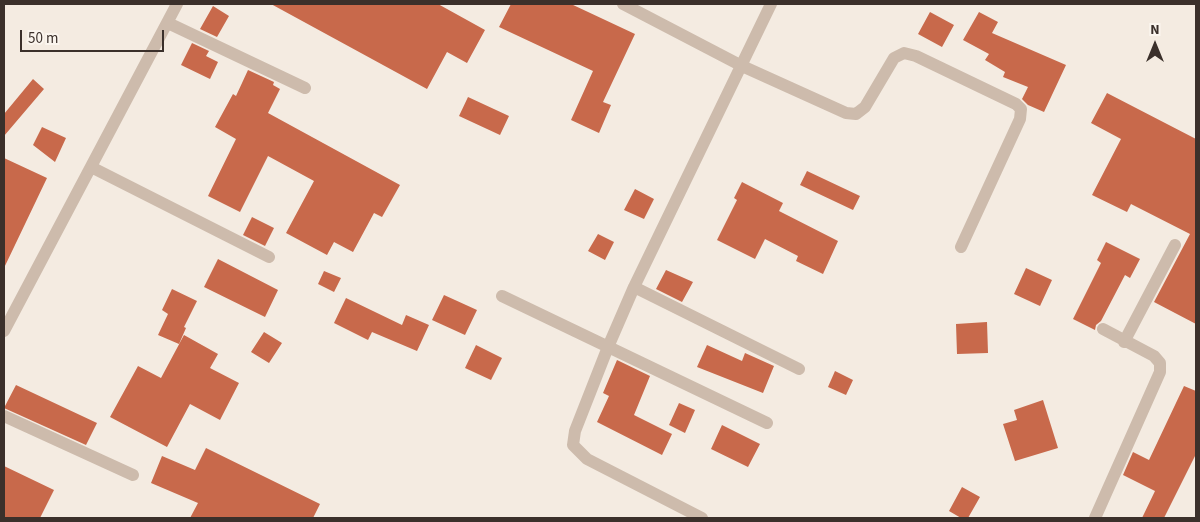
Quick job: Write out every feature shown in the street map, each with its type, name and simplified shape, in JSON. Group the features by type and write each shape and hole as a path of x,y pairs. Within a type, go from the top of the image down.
{"street":[{"path":"5,326 177,4"},
{"path":"622,4 742,66 846,113 856,114 865,107 894,58 904,53 916,56 1016,104 1021,109 1020,119 961,247"},
{"path":"702,518 588,459 574,445 575,431 634,287 771,4"},
{"path":"168,23 305,88"},
{"path":"90,166 269,257"},
{"path":"1124,342 1175,245"},
{"path":"634,287 799,369"},
{"path":"502,296 767,423"},
{"path":"1095,518 1160,372 1160,363 1154,356 1102,330"},
{"path":"4,416 133,475"}],"building":[{"path":"271,4 438,4 485,30 467,63 447,52 427,89"},
{"path":"511,4 571,4 635,34 603,102 611,105 599,133 571,120 593,71 499,27"},
{"path":"213,6 229,16 217,37 200,29"},
{"path":"930,12 954,25 942,47 918,34"},
{"path":"979,12 998,22 992,33 1066,65 1044,112 1028,105 1022,99 1028,87 1003,77 1005,72 985,60 989,54 963,40"},
{"path":"192,43 209,51 206,56 218,62 210,79 181,65"},
{"path":"248,70 274,82 273,85 280,89 268,113 400,185 382,217 374,213 353,252 334,242 327,255 286,233 314,181 268,156 240,212 208,196 236,139 215,127 233,94 236,96"},
{"path":"33,79 44,89 4,136 4,114"},
{"path":"1107,93 1196,139 1196,324 1154,302 1190,234 1131,204 1127,212 1092,195 1121,139 1091,123"},
{"path":"468,97 509,116 500,135 459,116"},
{"path":"42,127 66,138 55,162 33,145"},
{"path":"4,158 47,178 4,268"},
{"path":"807,171 860,196 853,210 800,185"},
{"path":"742,182 783,203 779,211 838,241 823,274 796,261 798,256 765,239 755,259 717,240 737,200 734,198"},
{"path":"635,189 654,199 644,219 624,210"},
{"path":"252,217 274,228 265,246 243,235"},
{"path":"598,234 614,242 605,260 588,251"},
{"path":"1106,242 1140,259 1130,278 1125,275 1101,321 1096,325 1095,330 1073,319 1101,263 1097,260"},
{"path":"218,259 278,290 265,317 204,287"},
{"path":"1026,268 1052,280 1040,306 1014,294"},
{"path":"666,270 693,282 682,302 656,289"},
{"path":"324,271 341,278 334,292 318,284"},
{"path":"172,289 197,301 184,327 186,328 179,344 158,335 168,314 162,310"},
{"path":"444,295 477,310 465,335 432,320"},
{"path":"346,298 402,325 406,315 429,325 417,351 372,332 368,340 334,323"},
{"path":"987,322 988,353 957,354 956,324"},
{"path":"264,332 282,343 269,363 251,352"},
{"path":"184,335 218,354 210,368 239,383 220,420 190,404 167,447 110,417 138,366 161,378"},
{"path":"476,345 502,358 491,380 465,368"},
{"path":"707,345 742,361 745,353 774,366 763,393 697,367"},
{"path":"617,360 650,376 634,415 672,434 662,455 597,422 609,396 603,393"},
{"path":"835,371 853,380 846,395 828,387"},
{"path":"16,385 97,423 86,445 4,408"},
{"path":"1184,386 1196,391 1196,454 1164,518 1142,518 1155,491 1123,475 1133,452 1149,460"},
{"path":"1043,400 1058,448 1015,461 1003,424 1017,420 1014,410"},
{"path":"679,403 695,410 685,433 669,425"},
{"path":"722,425 760,444 748,467 711,449"},
{"path":"206,448 320,504 313,518 190,518 198,503 151,483 162,456 195,470"},
{"path":"4,466 54,490 40,518 4,518"},
{"path":"962,487 980,497 968,518 961,518 949,511"}]}
